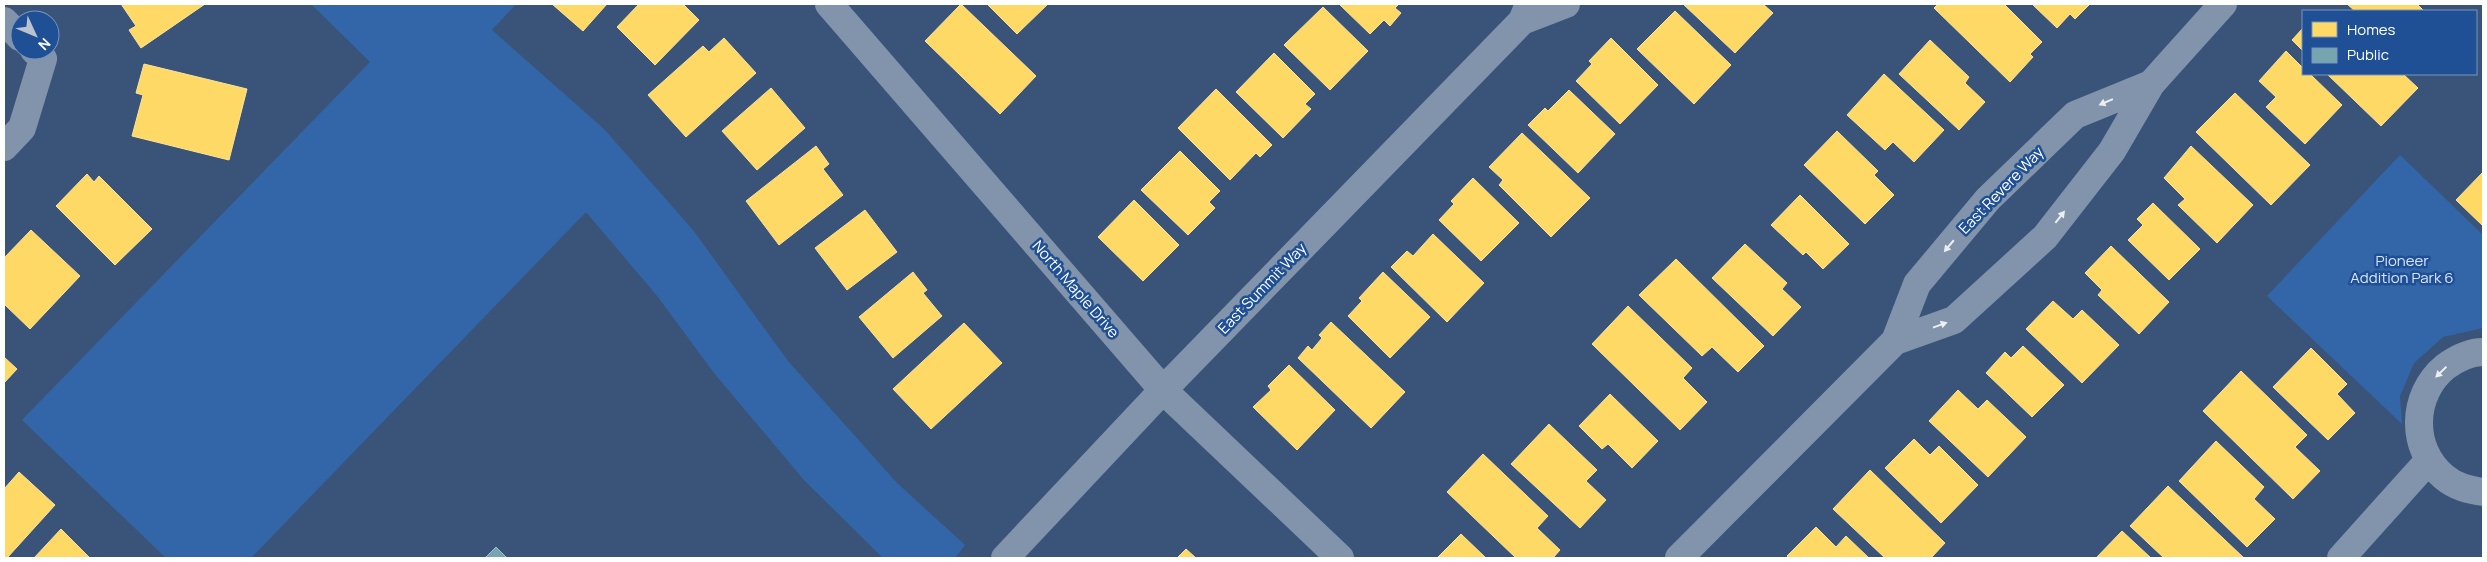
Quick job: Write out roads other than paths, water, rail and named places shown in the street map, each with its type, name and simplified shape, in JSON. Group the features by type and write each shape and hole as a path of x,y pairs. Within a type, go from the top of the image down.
{"street":[{"name":"East Summit Way","path":"1005,558 1162,390 1526,12 1566,4"},
{"name":"East Revere Way","path":"1894,341 1954,320 2045,237 2112,151 2151,84 2223,4"},
{"name":"North Maple Drive","path":"837,6 1162,390 1340,558"},
{"path":"4,148 22,128 37,60"},
{"name":"East Revere Way","path":"1678,558 1894,341 1917,284 1988,199 2075,115 2151,84"},
{"path":"2483,352 2455,359 2437,374 2424,393 2418,416 2420,439 2429,460 2445,478 2465,489 2483,492"},
{"path":"2341,558 2429,460"}],"park label":[{"name":"Pioneer Addition Park 6","path":"2402,268"}]}
